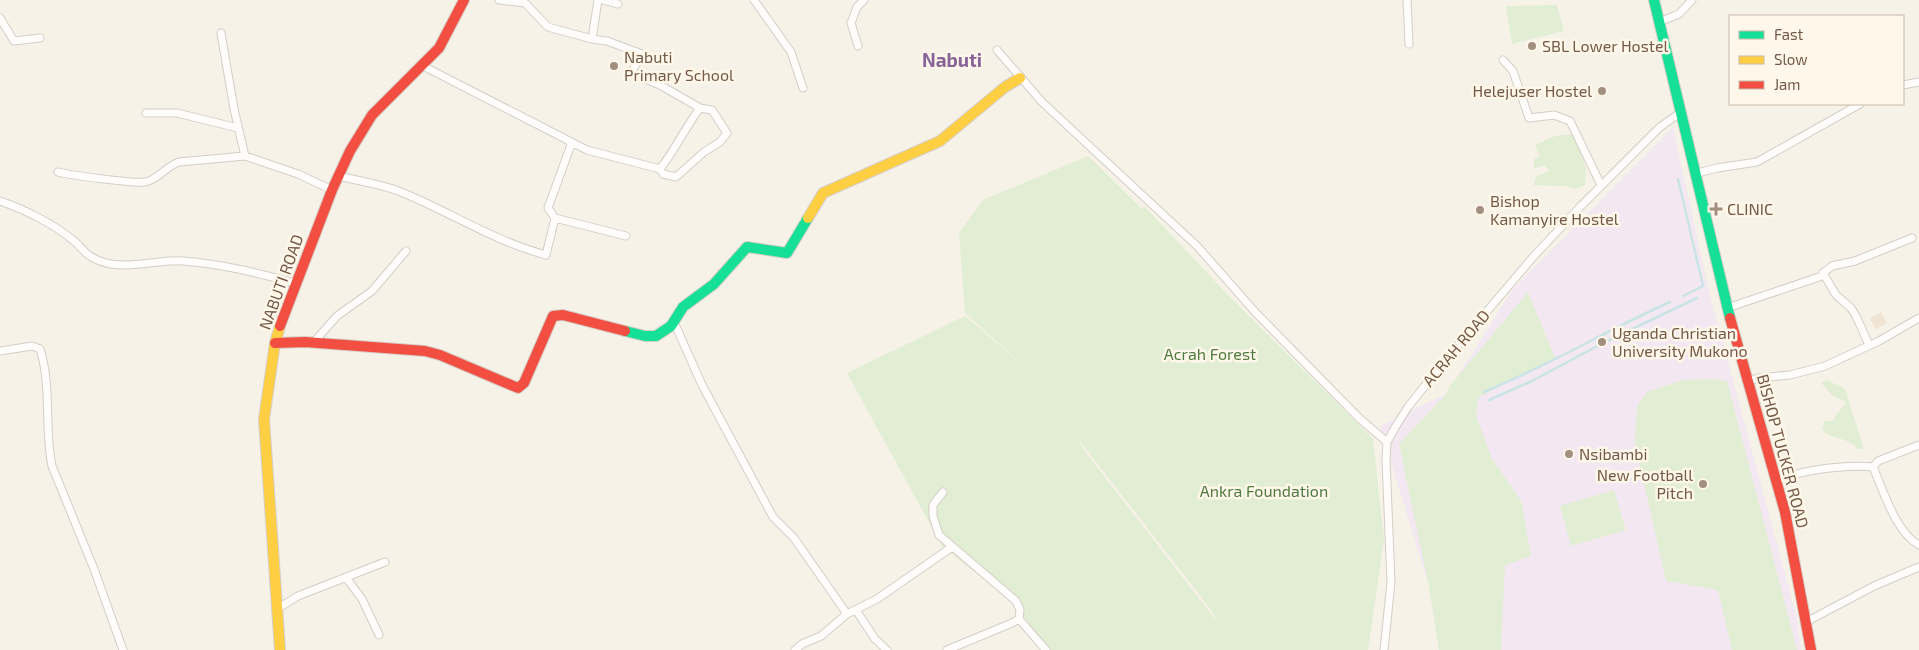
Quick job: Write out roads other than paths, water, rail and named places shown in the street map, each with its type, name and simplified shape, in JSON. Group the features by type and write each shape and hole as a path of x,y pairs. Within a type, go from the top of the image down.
{"street":[{"name":"NABUTI ROAD","path":"280,650 264,418 275,343 284,311 338,176 372,115 439,48 464,0"},
{"path":"423,66 587,150 660,169 664,174 676,177 704,152 720,142 727,133 712,110 700,108 660,85 630,74 642,54 606,40 548,27 525,2 499,0"},
{"path":"592,38 598,0"},
{"path":"603,0 618,4"},
{"path":"754,0 791,52 803,88"},
{"path":"858,46 851,23 858,7 864,0"},
{"path":"1407,0 1409,44"},
{"name":"BISHOP TUCKER ROAD","path":"1654,0 1727,308 1785,512 1811,650"},
{"path":"1658,22 1679,14 1692,0"},
{"path":"0,18 14,41 40,38"},
{"path":"221,33 238,128 245,156"},
{"path":"997,50 1020,78 1090,148 1197,246 1256,313 1359,418 1387,442"},
{"path":"1503,60 1513,71 1528,116 1531,119 1559,116 1570,121 1591,168 1601,185"},
{"path":"275,343 314,342 440,354 518,388 524,383 553,316 563,315 645,336 656,336 671,326 674,314 679,309 713,285 747,247 788,253 823,193 940,142 1005,87 1020,78"},
{"path":"1904,86 1919,82"},
{"path":"1694,174 1717,168 1757,162 1858,105"},
{"path":"660,169 700,108"},
{"path":"146,113 177,113 238,128"},
{"name":"ACRAH ROAD","path":"1384,650 1391,582 1386,460 1387,442 1408,407 1534,256 1601,185 1660,127 1680,113"},
{"path":"572,142 548,208 556,218 626,236"},
{"path":"58,172 145,182 161,174 170,165 179,162 245,156 298,174 332,190"},
{"path":"338,176 401,192 511,244 546,255 556,218"},
{"path":"0,201 41,220 73,240 83,252 100,261 134,265 182,261 242,269 295,283"},
{"path":"1727,308 1822,276 1832,266 1855,261 1912,238"},
{"path":"314,342 337,316 372,291 406,251"},
{"path":"1823,273 1836,295 1851,308 1869,345"},
{"path":"1749,382 1758,378 1790,375 1818,368 1869,345 1919,318"},
{"path":"671,326 676,327 702,385 773,517 794,538 847,614"},
{"path":"1,348 32,346 40,349 46,397 48,450 52,466 94,569 124,650"},
{"path":"1873,467 1878,460 1919,445"},
{"path":"1777,481 1792,474 1809,470 1873,467"},
{"path":"1873,467 1900,526 1909,539 1919,544"},
{"path":"944,492 933,505 933,516 940,535 952,547 985,572 1016,601 1020,610 1019,620 1046,650"},
{"path":"795,650 802,644 821,636 847,614 877,599 952,547"},
{"path":"277,609 298,596 347,579 385,562"},
{"path":"1806,622 1874,586 1919,567"},
{"path":"347,579 362,599 379,635"},
{"path":"856,610 875,638 887,650"},
{"path":"947,650 1019,620"}],"waterway":[{"path":"1678,179 1703,286 1683,296"},
{"path":"1489,400 1532,381 1601,344 1697,298"},
{"path":"1484,392 1531,371 1670,302"}],"place":[{"name":"SBL Lower Hostel","path":"1532,46"},
{"name":"Nabuti Primary School","path":"614,66"},
{"name":"Helejuser Hostel","path":"1602,91"},
{"name":"CLINIC","path":"1716,209"},
{"name":"Bishop Kamanyire Hostel","path":"1480,210"},
{"name":"Uganda Christian University Mukono","path":"1602,342"},
{"name":"Nsibambi","path":"1569,454"},
{"name":"New Football Pitch","path":"1703,484"}],"district":[{"name":"Nabuti","path":"952,60"}],"park label":[{"name":"Acrah Forest","path":"1210,354"},
{"name":"Ankra Foundation","path":"1264,491"}]}
